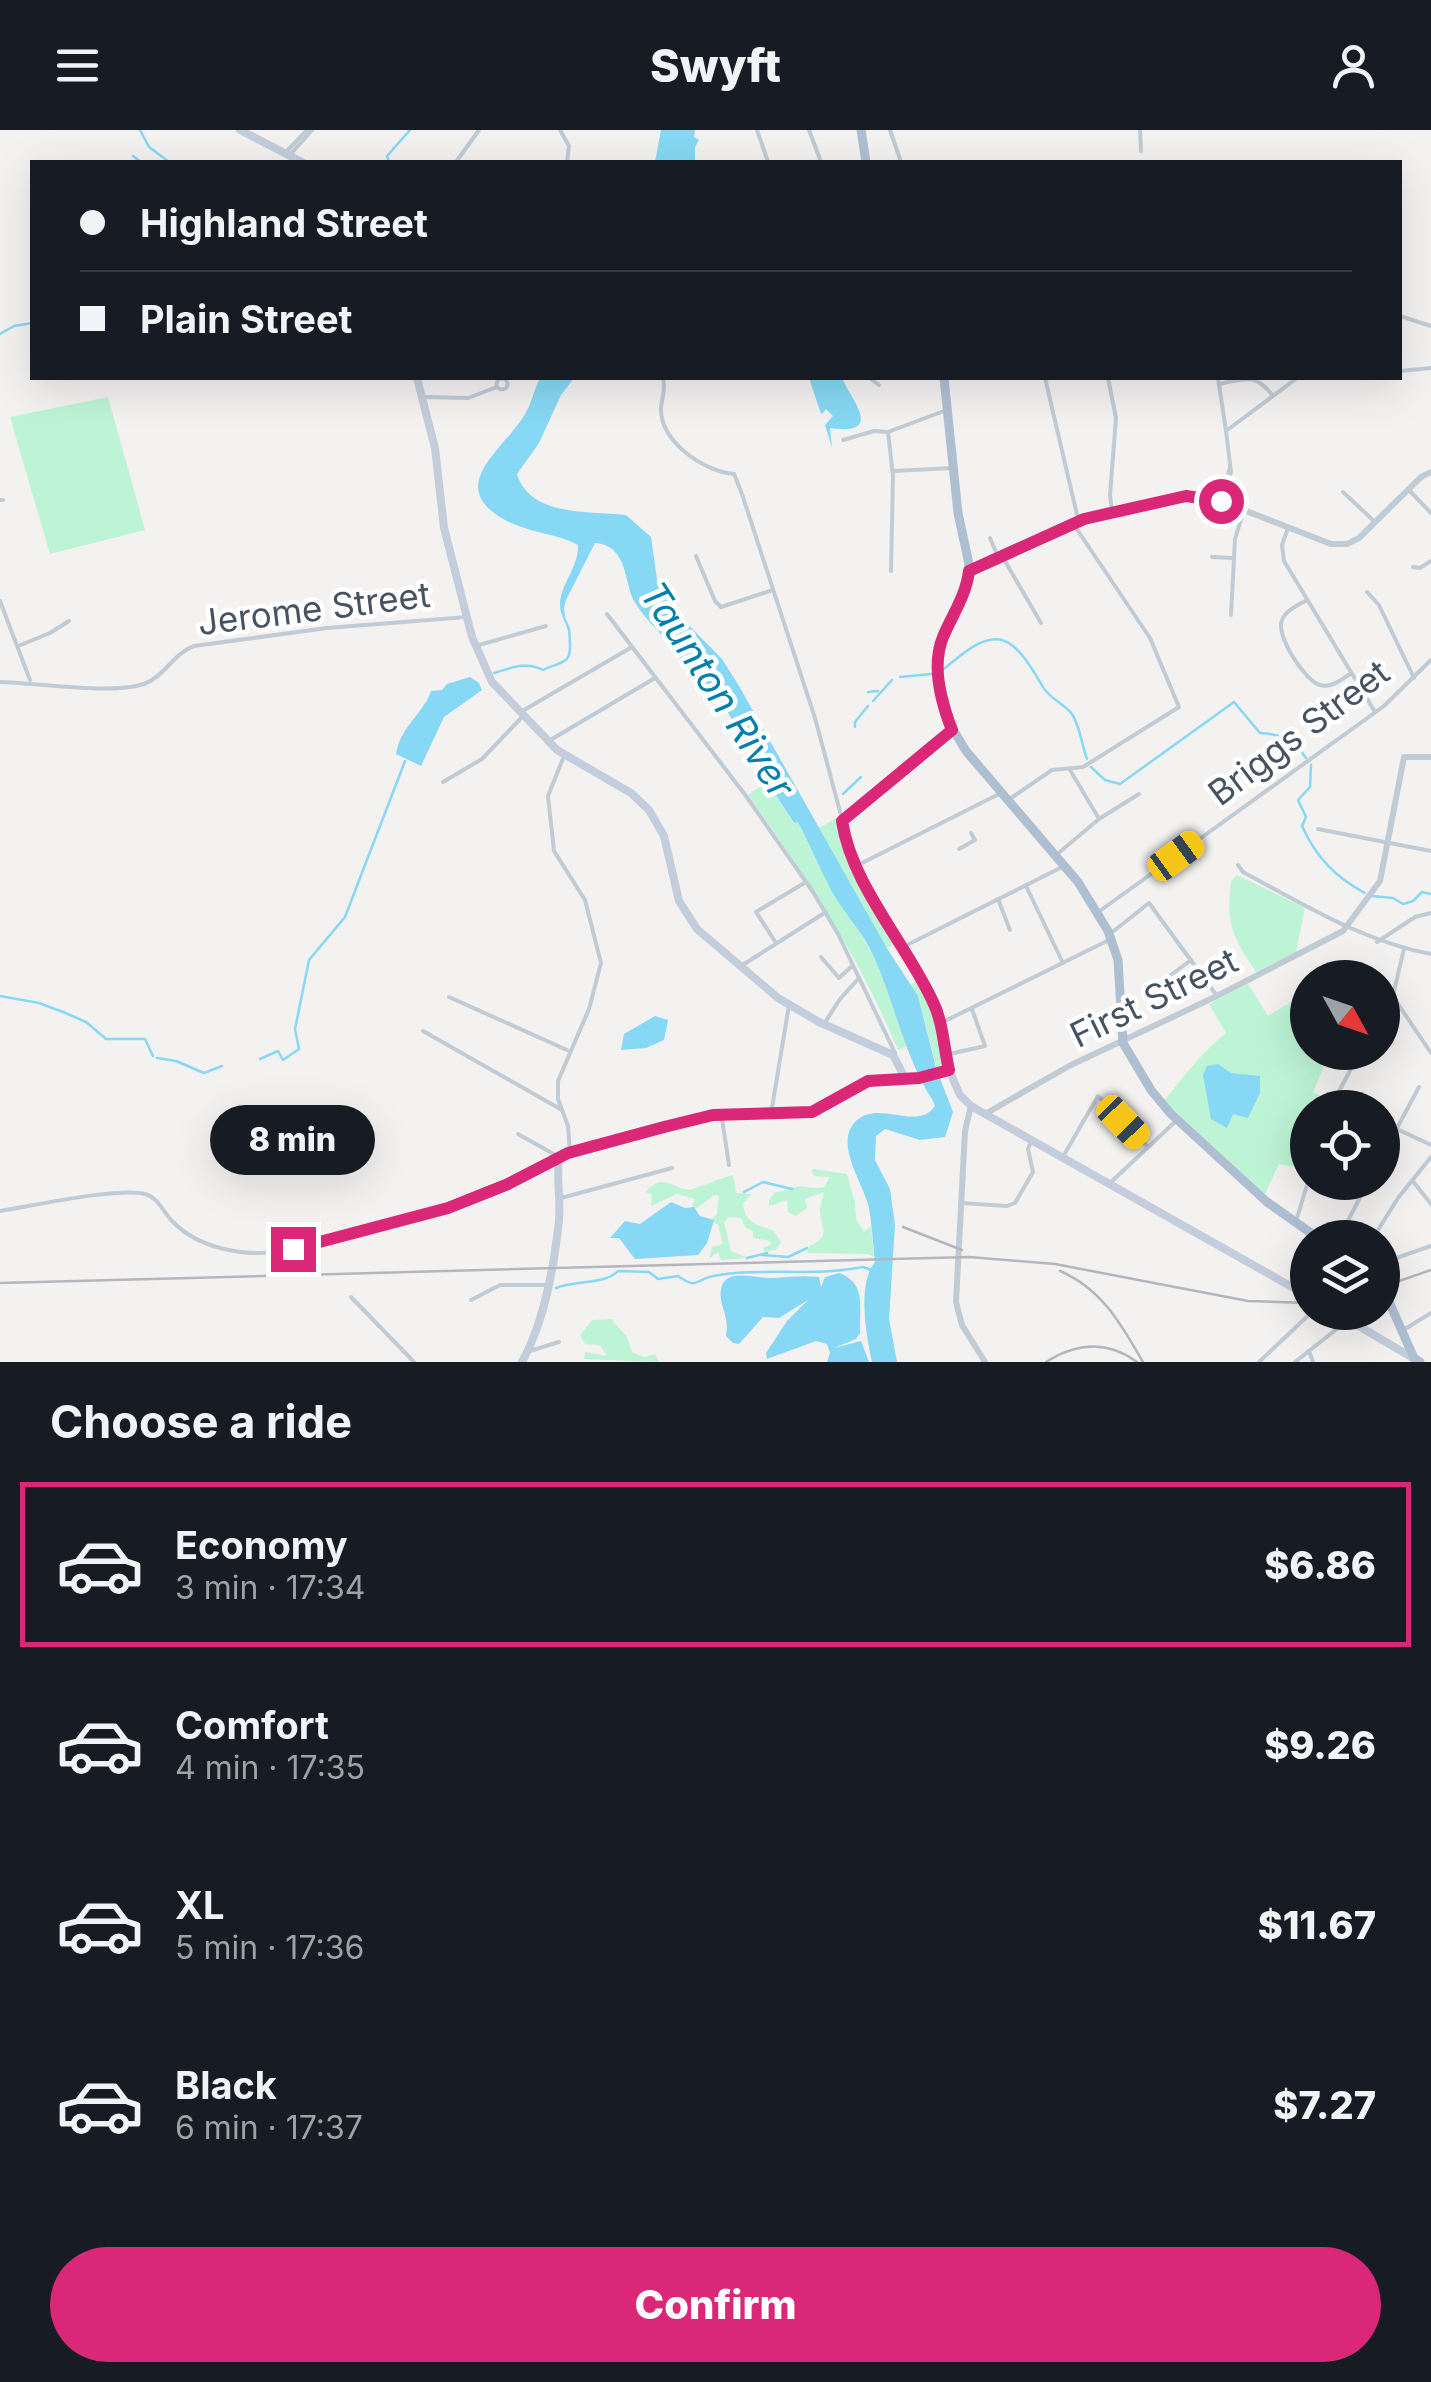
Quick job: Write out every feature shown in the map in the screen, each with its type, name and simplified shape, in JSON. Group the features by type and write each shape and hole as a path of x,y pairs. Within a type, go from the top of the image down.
{"main road":[{"path":"240,130 299,160"},
{"path":"862,130 866,160"},
{"path":"417,380 435,448 442,520 466,617 492,682 564,756 627,790 649,810 664,836 684,912 697,929 789,1005 897,1060 903,1078"},
{"path":"944,380 969,571 964,593 941,642 938,673 952,730 1064,866 1097,913 1110,937 1119,969 1123,1042 1151,1090 1268,1202 1292,1220"},
{"path":"522,1362 548,1285 559,1218 559,1158 722,1114 812,1112 864,1082 945,1071 972,1106 1290,1285"},
{"path":"1400,1326 1416,1361"},
{"path":"1365,1330 1416,1361"}],"street":[{"path":"288,153 309,130"},
{"path":"457,160 479,130"},
{"path":"560,130 569,146 567,160"},
{"path":"757,130 767,160"},
{"path":"810,130 820,160"},
{"path":"890,130 900,160"},
{"path":"1140,130 1141,151"},
{"path":"1402,317 1431,326"},
{"path":"1402,371 1431,368"},
{"path":"664,380 661,408 666,428 678,445 718,472 734,474 815,718 846,841 901,948 933,1000 946,1056 945,1071"},
{"path":"873,380 879,385"},
{"path":"857,866 1004,797 1052,770 1083,767 1179,707 1150,638 1076,522 1045,380"},
{"path":"1108,380 1116,422 1112,513"},
{"path":"1218,380 1230,468 1221,501"},
{"path":"1257,380 1273,396"},
{"path":"1226,431 1294,380"},
{"path":"421,396 468,398 497,386"},
{"path":"843,440 874,431 888,432 948,409"},
{"path":"888,432 893,472 891,571"},
{"path":"893,472 954,468"},
{"path":"969,571 1076,522 1186,496 1221,501 1324,542 1343,545 1359,538 1431,472"},
{"path":"1408,490 1431,514"},
{"path":"1343,492 1376,522"},
{"path":"1231,615 1233,558 1244,510"},
{"path":"1288,528 1282,557 1375,712"},
{"path":"990,538 1042,623"},
{"path":"696,556 721,608 772,591"},
{"path":"1212,557 1233,558"},
{"path":"1413,567 1420,568 1431,561"},
{"path":"1368,592 1379,604 1414,678"},
{"path":"1307,600 1281,620 1281,636 1317,684 1332,685 1350,674"},
{"path":"0,601 31,683"},
{"path":"607,614 744,792 826,912 897,1060"},
{"name":"Jerome Street","path":"0,682 77,687 136,685 152,679 182,651 194,646 341,627 466,617"},
{"path":"18,646 50,634 69,621"},
{"path":"475,646 546,626"},
{"path":"443,782 478,762 521,715 632,647"},
{"name":"Briggs Street","path":"1097,913 1375,712 1431,660"},
{"path":"547,742 655,678"},
{"path":"842,821 952,730"},
{"path":"564,756 548,796 554,851 585,900 602,962 598,984 558,1080 570,1152"},
{"path":"1346,927 1377,886 1404,757 1431,758"},
{"path":"1070,770 1098,819"},
{"path":"1054,856 1098,819 1140,794"},
{"path":"1318,829 1431,851"},
{"path":"960,849 974,840 971,833"},
{"path":"1238,864 1243,872 1377,942 1431,954"},
{"path":"901,948 1064,866"},
{"path":"776,944 756,912 806,882"},
{"path":"1025,886 1063,963"},
{"path":"998,899 1010,930"},
{"path":"939,1024 1110,937 1149,903 1217,996"},
{"path":"740,967 826,912"},
{"path":"1377,942 1415,917 1431,913"},
{"name":"First Street","path":"985,1114 1072,1065 1217,996 1346,927"},
{"path":"1400,964 1404,949"},
{"path":"821,958 839,978 853,965"},
{"path":"1155,987 1191,960"},
{"path":"824,1024 860,978"},
{"path":"449,997 569,1052"},
{"path":"772,1114 789,1005"},
{"path":"1400,1007 1431,1053"},
{"path":"946,1056 985,1046 972,1009"},
{"path":"423,1031 562,1110"},
{"path":"1400,1121 1418,1087"},
{"path":"1063,1157 1098,1096 1148,1148"},
{"path":"972,1106 966,1117 956,1306 962,1325 985,1362"},
{"path":"722,1114 729,1165"},
{"path":"1110,1183 1178,1119"},
{"path":"1400,1131 1431,1145"},
{"path":"518,1134 559,1158"},
{"path":"961,1203 1015,1203 1032,1173 1028,1150 1032,1140"},
{"path":"1385,1220 1431,1157"},
{"path":"0,1211 143,1194 155,1200 178,1226 210,1245 273,1253 448,1208 559,1158"},
{"path":"559,1198 672,1168"},
{"path":"1412,1180 1431,1204"},
{"path":"1400,1257 1431,1246"},
{"path":"471,1300 500,1286 548,1285"},
{"path":"352,1297 414,1362"},
{"path":"1402,1331 1431,1313"},
{"path":"1259,1362 1293,1330"},
{"path":"1295,1362 1335,1330"},
{"path":"528,1352 559,1342"},
{"path":"1309,1351 1313,1362"}],"green space":[{"path":"108,397 145,530 50,554 10,417"},
{"path":"764,784 771,787 793,823 798,822 834,896 874,957 907,1046 898,1050 831,919 748,795"},
{"path":"838,817 846,853 894,944 887,948 819,828"},
{"path":"1237,875 1305,908 1296,952 1256,972 1236,939 1230,920 1231,881"},
{"path":"916,981 930,1004 943,1061 937,1069 918,996 910,985"},
{"path":"1248,984 1268,1016 1290,1003 1290,1070 1322,1070 1314,1090 1290,1090 1290,1166 1279,1164 1265,1194 1164,1101 1226,1033 1209,1004"},
{"path":"811,1171 847,1174 856,1219 864,1232 871,1226 874,1257 807,1253 824,1232 820,1210 824,1192 805,1199 807,1208 796,1216 788,1212 787,1200 769,1206 775,1192 824,1187 830,1177 815,1176"},
{"path":"733,1175 736,1193 752,1194 743,1203 746,1215 753,1223 774,1231 781,1242 776,1250 765,1252 763,1248 772,1244 770,1241 753,1238 753,1231 745,1227 741,1218 729,1217 724,1222 731,1251 747,1258 721,1260 718,1252 709,1259 712,1247 723,1244 718,1225 711,1220 717,1214 719,1196 714,1195 696,1209 692,1207 695,1199 677,1194 651,1206 652,1195 646,1192 662,1182 690,1190"},
{"path":"611,1319 627,1337 632,1352 644,1357 655,1354 659,1362 584,1359 585,1352 607,1356 600,1345 585,1344 580,1335 592,1320"}],"water":[{"path":"661,130 695,130 694,137 699,140 695,160 655,160"},
{"name":"Taunton River","path":"539,380 572,380 561,395 539,443 517,474 524,488 534,498 563,509 626,515 651,537 658,586 672,608 722,659 918,996 936,1068 953,1112 945,1137 920,1140 885,1129 876,1136 875,1160 890,1189 895,1225 889,1319 897,1362 872,1362 864,1310 866,1283 875,1262 872,1228 848,1140 856,1121 865,1115 918,1116 935,1106 915,1067 874,957 832,892 798,822 794,823 770,786 760,788 766,779 758,774 762,770 730,716 717,697 691,675 638,607 614,550 595,543 566,600 566,623 560,603 578,545 505,520 487,507 479,494 484,467 529,405"},
{"path":"810,380 843,380 861,422 847,429 830,428 832,448 825,425 833,416 826,409 822,414"},
{"path":"470,677 482,690 444,717 421,766 396,754 402,735 431,691"},
{"path":"655,1016 668,1020 664,1040 646,1048 621,1050 624,1034"},
{"path":"1218,1064 1231,1073 1260,1076 1260,1093 1248,1118 1233,1114 1227,1128 1211,1119 1203,1075 1207,1066"},
{"path":"671,1202 694,1207 700,1216 714,1220 707,1243 698,1255 635,1259 619,1238 610,1238 625,1221 640,1224"},
{"path":"839,1273 848,1277 858,1290 860,1333 856,1339 834,1348 861,1341 869,1362 827,1362 827,1344 816,1341 767,1359 766,1353 787,1321 808,1300 779,1318 763,1317 739,1344 726,1336 721,1289 729,1278 819,1277 821,1287 825,1277"}],"waterway":[{"path":"140,130 149,147 166,160"},
{"path":"388,160 387,156 410,130"},
{"path":"133,156 138,160"},
{"path":"0,334 30,323"},
{"path":"494,673 525,666 543,670 563,662 570,651 565,620"},
{"path":"940,672 985,641 1009,643 1026,660 1046,691 1072,714 1087,759"},
{"path":"900,677 932,674"},
{"path":"873,701 892,680"},
{"path":"868,692 878,691"},
{"path":"1091,767 1105,780 1120,784 1234,702 1260,733 1286,739 1306,758"},
{"path":"855,727 868,706"},
{"path":"260,1059 278,1051 283,1060 299,1049 295,1029 309,960 345,917 405,761"},
{"path":"1311,765 1310,787 1298,800 1306,817 1302,826 1328,865 1365,893"},
{"path":"843,794 861,777"},
{"path":"1372,896 1393,898 1403,904 1422,892 1431,894"},
{"path":"0,996 63,1012 86,1022 106,1039 145,1039 153,1056"},
{"path":"157,1058 204,1073 222,1066"},
{"path":"744,1192 763,1182 792,1189"},
{"path":"761,1255 788,1257 807,1248"},
{"path":"747,1258 767,1253"},
{"path":"556,1288 606,1278 618,1271 649,1272 658,1279 678,1276 693,1283 731,1273 863,1267 871,1270"}],"railway":[{"path":"903,1227 962,1250"},
{"path":"0,1283 969,1257 1055,1264 1248,1301 1290,1302"},
{"path":"1400,1281 1431,1270"},
{"path":"1060,1271 1099,1298 1143,1362"},
{"path":"1046,1362 1069,1351 1092,1347 1114,1350 1137,1362"}],"route":[{"path":"293,1249 448,1208 508,1184 568,1153 713,1115 812,1112 868,1081 919,1078 949,1070 935,1004 858,867 842,821 952,730 937,665 941,642 965,590 969,571 1084,519 1186,496 1221,501"}]}
